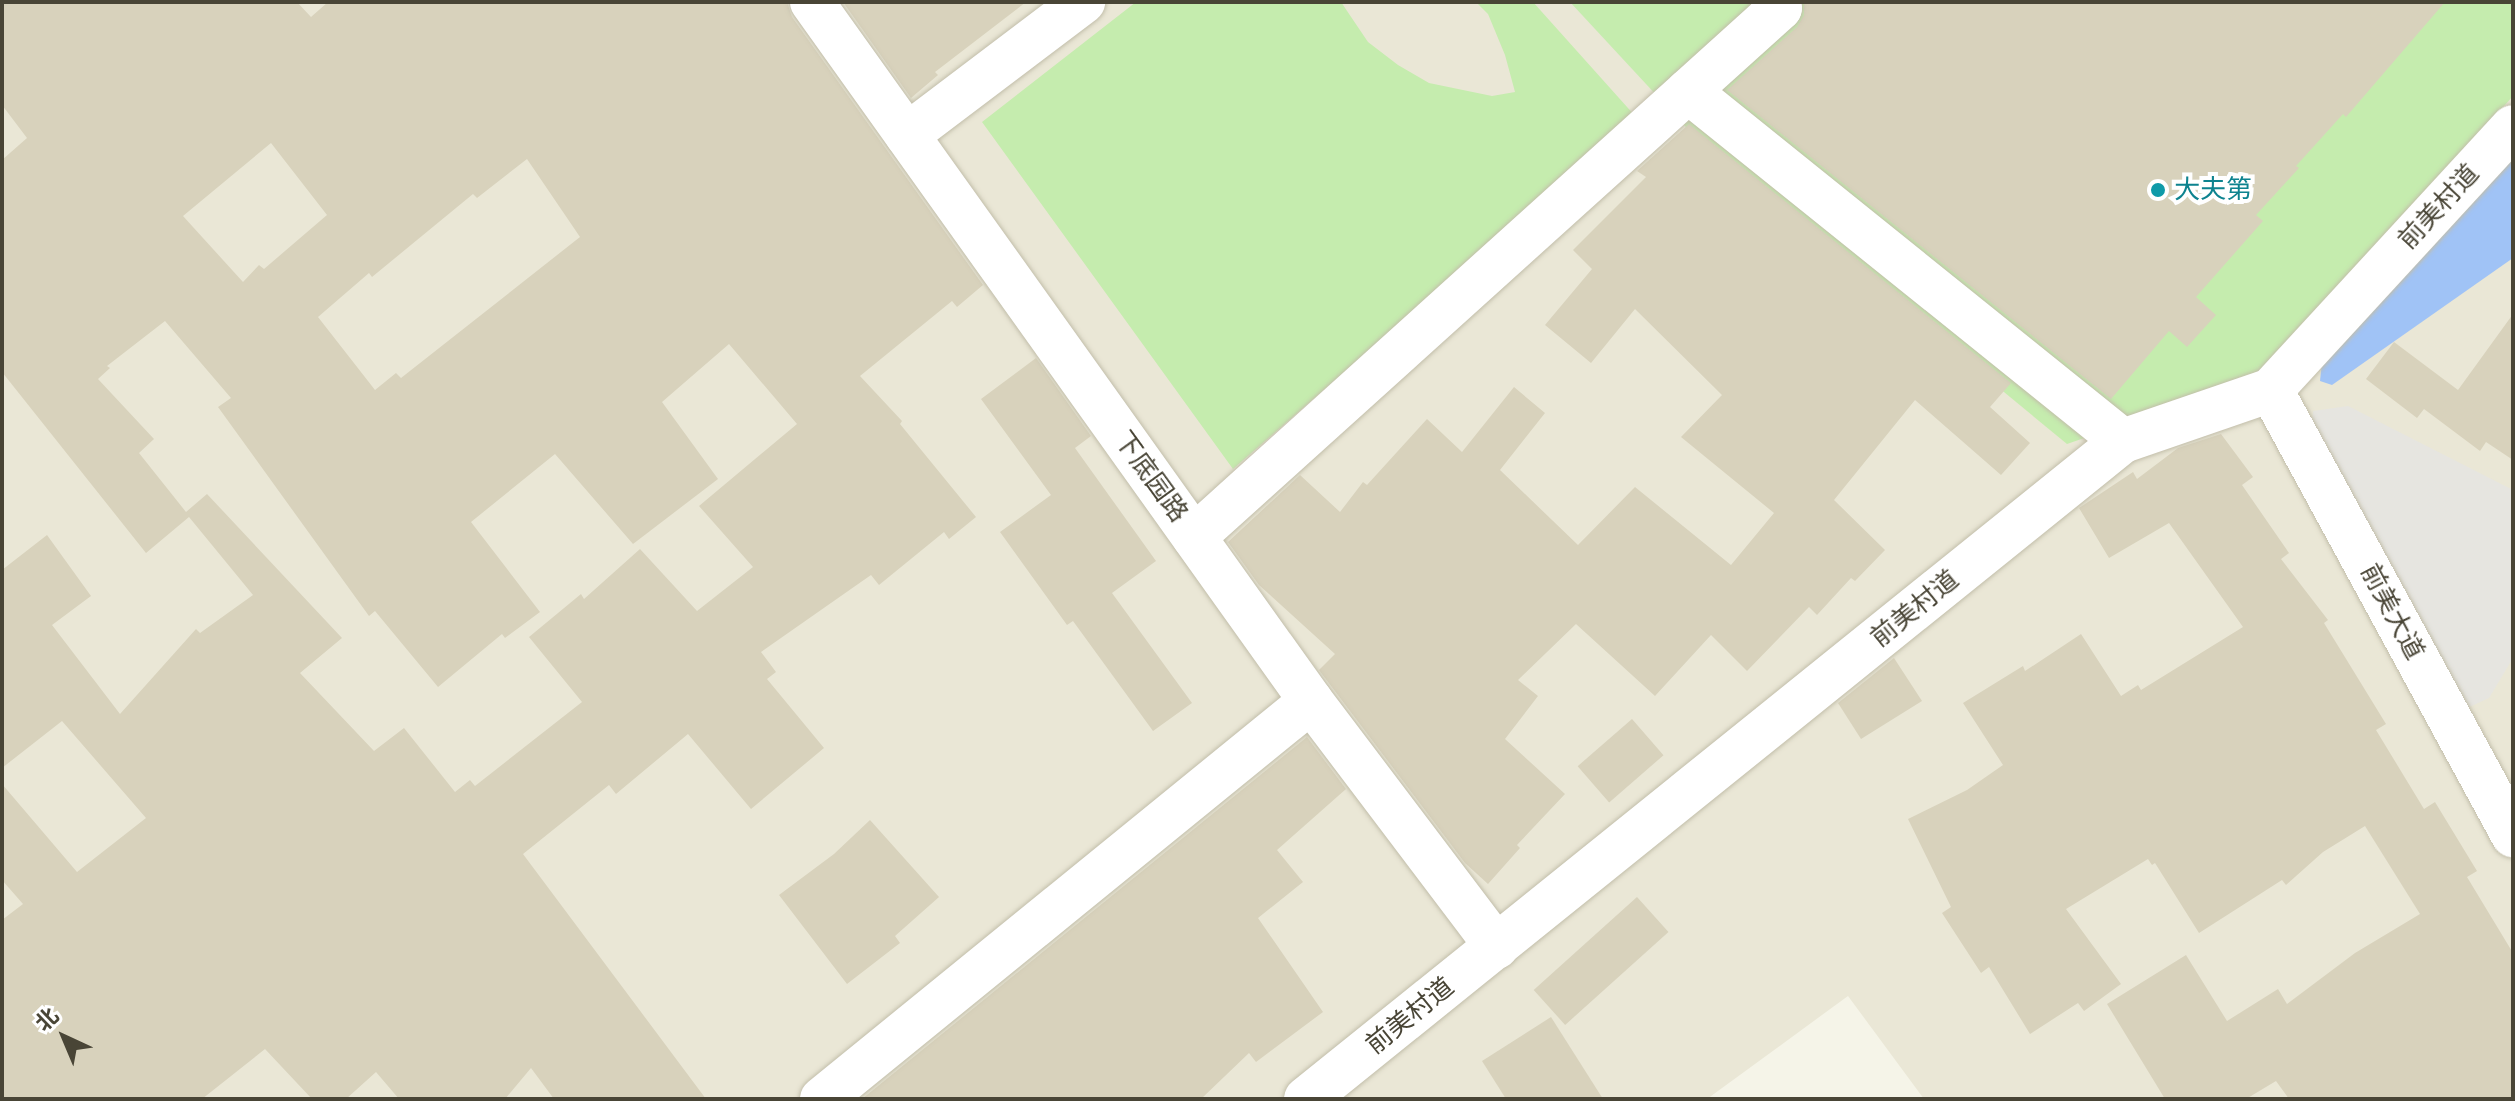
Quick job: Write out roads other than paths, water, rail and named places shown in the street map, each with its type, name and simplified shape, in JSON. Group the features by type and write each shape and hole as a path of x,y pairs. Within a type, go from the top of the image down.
{"street":[{"name":"下底园路","path":"812,2 1311,701 1497,947"},
{"path":"907,135 1083,2"},
{"path":"1194,537 1688,91 1776,5"},
{"path":"1688,91 2123,441"},
{"name":"前美村道","path":"1306,1099 2123,441 2271,390 2513,127"},
{"name":"前美大道","path":"2271,390 2513,835"},
{"path":"822,1099 1311,701"}],"water":[{"path":"2513,156 2513,258 2332,385 2320,381 2322,362"}],"place":[{"name":"大夫第","path":"2158,190"}]}
